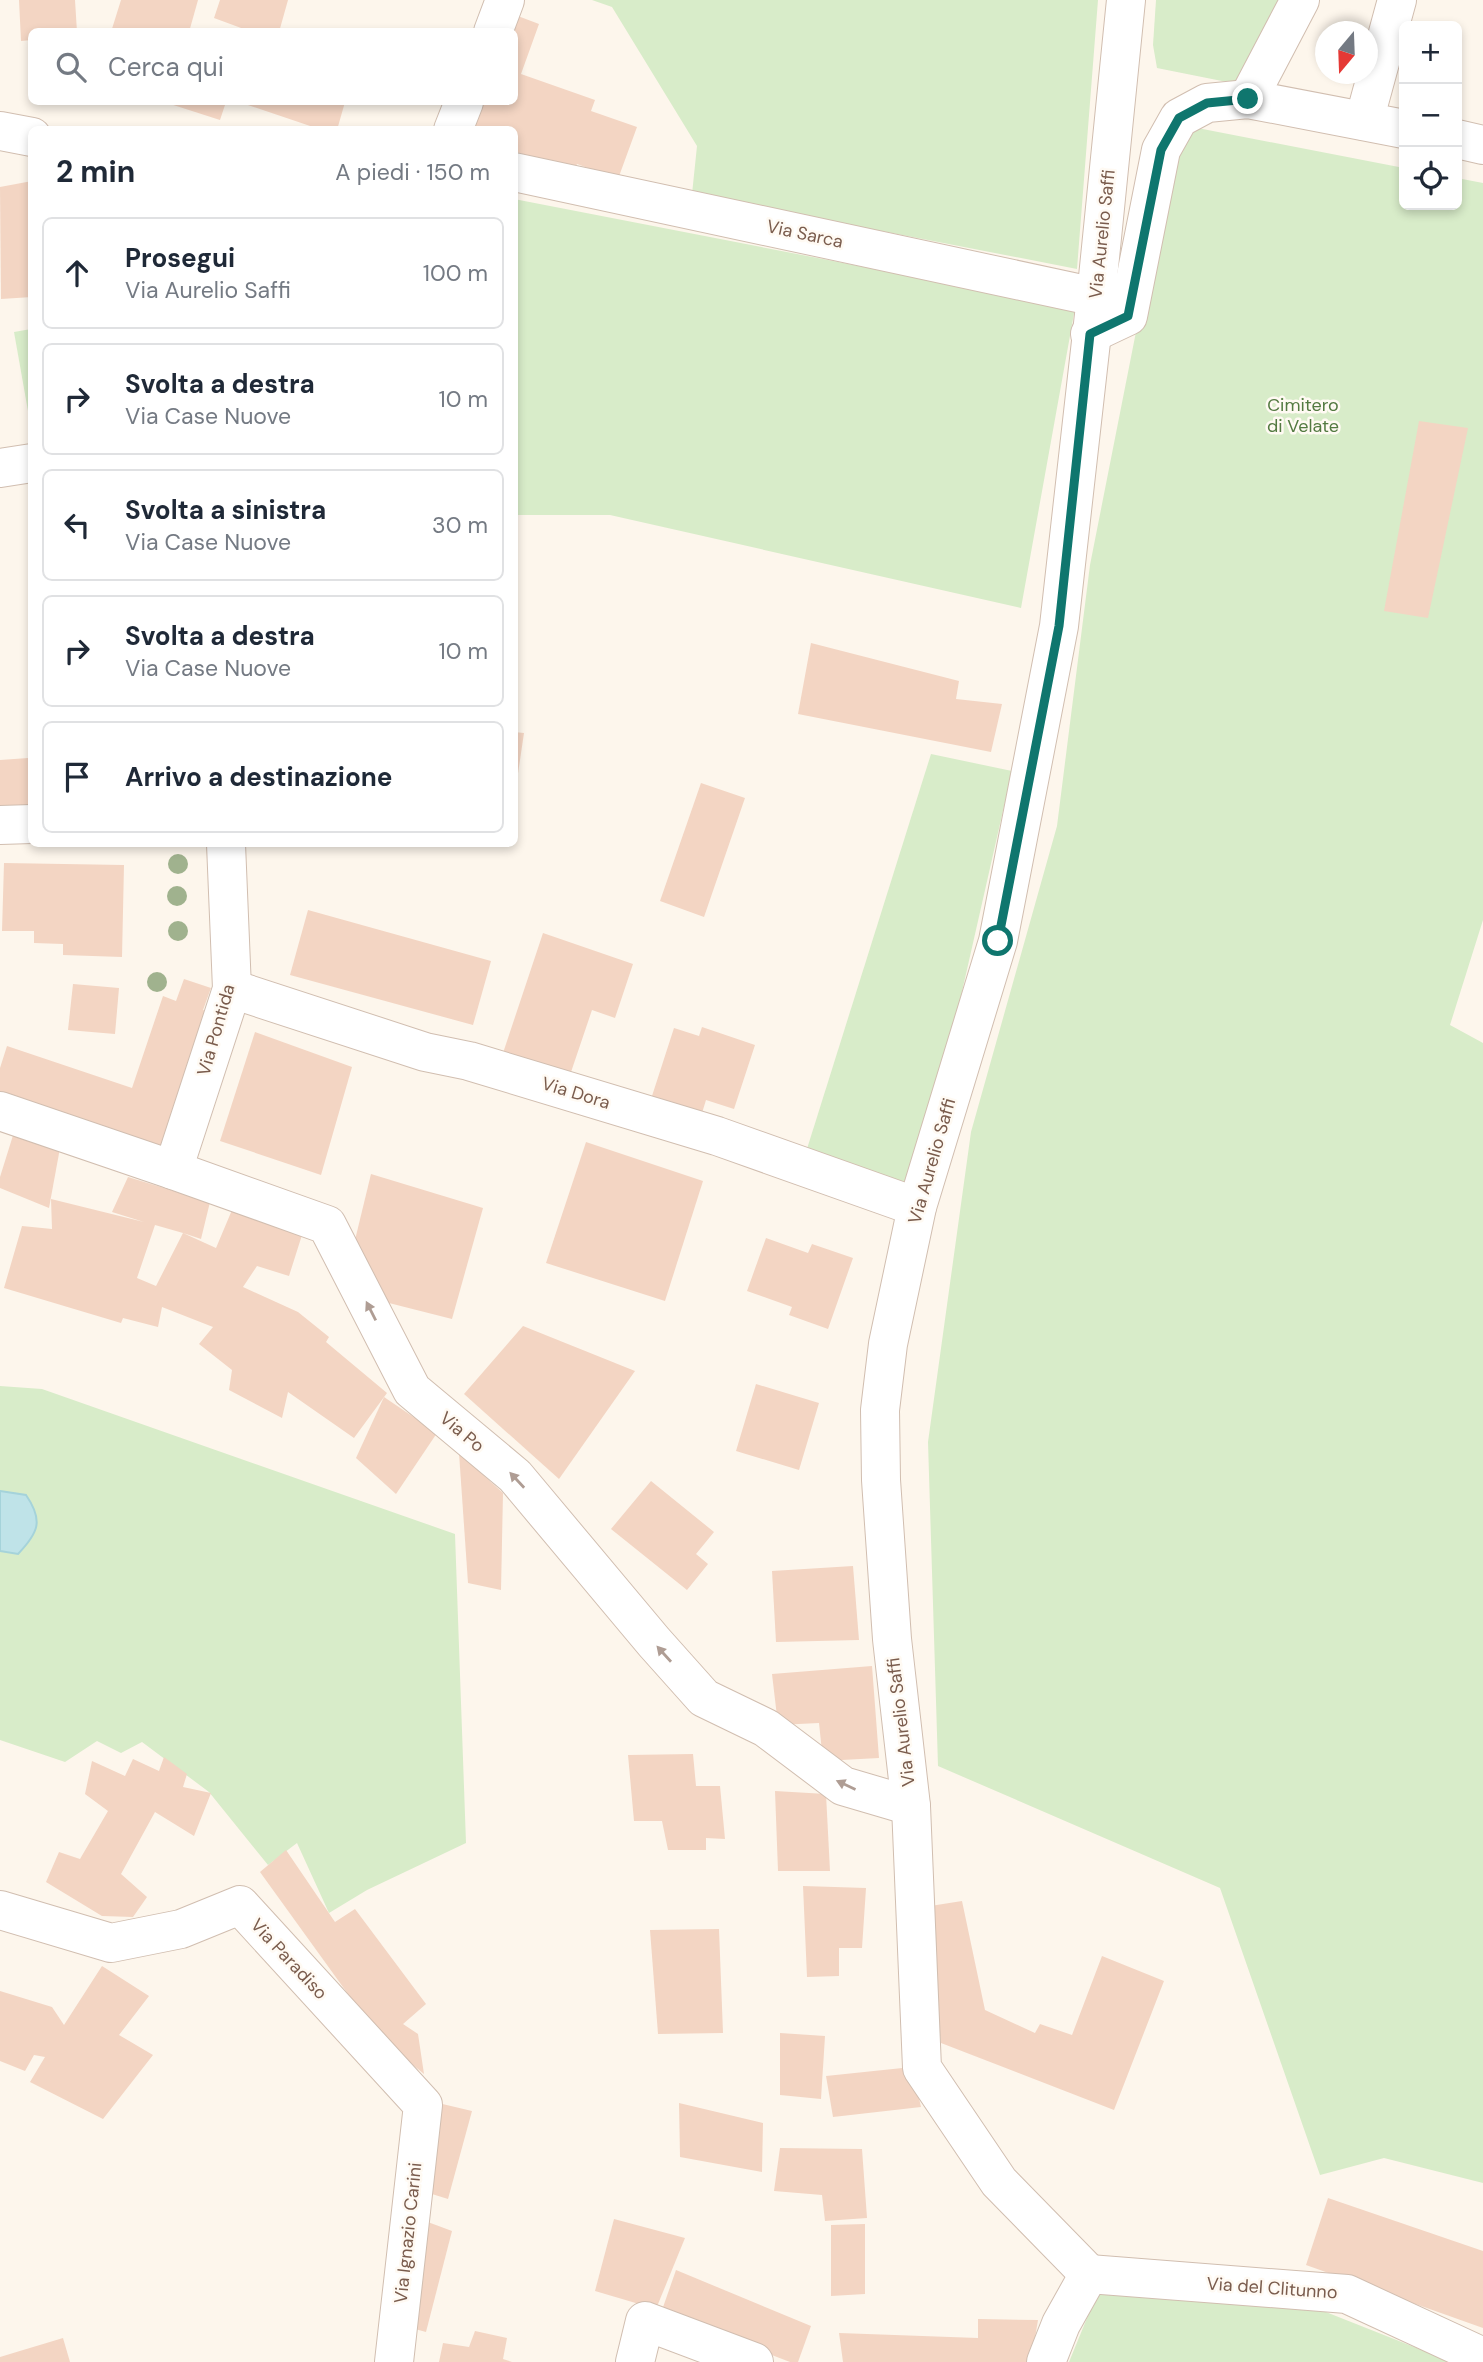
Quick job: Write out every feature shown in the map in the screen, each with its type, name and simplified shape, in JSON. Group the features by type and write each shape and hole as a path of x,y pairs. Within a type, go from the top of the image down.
{"street":[{"path":"494,28 505,0"},
{"name":"Via Aurelio Saffi","path":"1089,2274 999,2182 922,2068 911,1806 892,1639 881,1480 880,1410 888,1344 917,1207 998,941 1059,626 1126,0"},
{"path":"1248,99 1300,0"},
{"path":"1364,121 1397,0"},
{"path":"1090,334 1128,316 1161,150 1179,118 1207,103 1248,99 1399,128"},
{"path":"455,126 463,105"},
{"path":"0,131 28,135"},
{"path":"1462,140 1483,145"},
{"name":"Via Sarca","path":"518,173 1096,297"},
{"path":"0,468 28,464"},
{"path":"0,825 28,824"},
{"name":"Via Pontida","path":"173,1170 232,989 226,847"},
{"name":"Via Dora","path":"232,989 425,1052 469,1061 717,1136 917,1207"},
{"name":"Via Po","path":"0,1111 327,1226 412,1390 515,1476 704,1698 766,1728 843,1786 911,1806"},
{"name":"Via Paradiso","path":"0,1910 111,1943 181,1929 240,1905 423,2105"},
{"name":"Via Ignazio Carini","path":"394,2362 423,2105"},
{"path":"1046,2362 1060,2325 1089,2274"},
{"name":"Via del Clitunno","path":"1089,2274 1347,2294 1483,2357"},
{"path":"635,2362 645,2321 754,2362"}],"green space":[{"path":"592,0 1098,0 1077,269 692,194 697,146 612,7"},
{"path":"1156,0 1288,0 1247,86 1157,68 1153,45"},
{"name":"Cimitero di Velate","path":"1177,124 1399,167 1399,210 1462,210 1462,179 1483,183 1483,920 1450,1025 1483,1043 1483,2183 1384,2158 1320,2175 1220,1888 938,1766 928,1442 971,1132 1057,826 1090,565"},
{"path":"518,200 1075,308 1021,608 610,515 518,515"},
{"path":"28,330 28,411 14,332"},
{"path":"931,754 1012,771 956,1018 910,1191 806,1152"},
{"path":"0,1386 42,1389 455,1534 466,1843 367,1890 329,1913 297,1843 268,1865 209,1792 142,1742 121,1753 97,1741 65,1762 0,1740"},
{"path":"1101,2284 1288,2297 1452,2362 1069,2362"}],"water":[{"path":"0,1491 26,1495 35,1512 37,1520 34,1533 18,1554 0,1551"}],"building":[{"path":"19,0 75,0 77,28 28,28 28,40 21,41"},
{"path":"121,0 198,0 190,28 112,28"},
{"path":"220,0 288,0 280,28 241,28 214,18"},
{"path":"510,13 539,24 521,74 595,100 591,111 637,127 618,179 577,164 574,172 518,152 518,126 470,126 478,105 518,105 518,28 504,28"},
{"path":"173,105 225,105 220,120"},
{"path":"248,105 344,105 338,126 310,126"},
{"path":"28,182 28,297 1,299 0,187"},
{"path":"1419,421 1468,428 1428,618 1384,611"},
{"path":"811,643 959,681 956,699 1002,704 991,752 798,714"},
{"path":"518,732 524,733 518,774"},
{"path":"28,758 28,805 0,807 0,760"},
{"path":"701,783 745,798 704,917 660,901"},
{"path":"4,863 124,865 122,957 63,955 63,944 34,943 34,931 2,931"},
{"path":"308,910 491,961 473,1025 290,975"},
{"path":"543,933 633,964 615,1018 592,1010 570,1075 503,1053"},
{"path":"184,979 211,988 203,1010 211,1013 162,1157 0,1101 0,1068 7,1046 132,1088 163,996 176,1001"},
{"path":"73,984 119,988 115,1034 68,1030"},
{"path":"702,1027 755,1045 734,1109 706,1100 702,1113 652,1096 674,1028 699,1036"},
{"path":"255,1032 352,1067 321,1175 220,1141"},
{"path":"15,1129 60,1148 49,1208 0,1188 0,1177"},
{"path":"586,1142 703,1181 665,1301 546,1263"},
{"path":"371,1174 483,1208 452,1319 385,1302 355,1240"},
{"path":"128,1177 210,1202 201,1239 183,1233 216,1248 232,1210 302,1235 289,1276 257,1266 243,1287 298,1312 329,1337 326,1342 387,1393 354,1438 288,1392 282,1418 229,1390 232,1370 199,1344 213,1327 162,1307 158,1327 123,1318 121,1323 4,1288 22,1226 52,1229 51,1199 144,1222 112,1212","holes":["155,1225 183,1233 156,1286 137,1278"]},
{"path":"766,1238 808,1253 812,1244 853,1258 828,1329 789,1315 792,1307 747,1291"},
{"path":"523,1326 635,1371 559,1479 464,1394"},
{"path":"756,1384 819,1403 799,1470 736,1451"},
{"path":"384,1397 437,1433 396,1494 356,1458"},
{"path":"459,1453 503,1493 501,1590 468,1583"},
{"path":"651,1481 714,1532 696,1554 708,1564 687,1590 611,1529"},
{"path":"853,1566 859,1640 776,1642 772,1571"},
{"path":"872,1666 879,1758 823,1761 819,1723 778,1725 772,1674"},
{"path":"693,1754 696,1786 720,1786 725,1839 706,1838 706,1850 668,1850 662,1821 634,1821 628,1755"},
{"path":"164,1757 187,1774 183,1787 211,1793 194,1836 155,1812 121,1874 147,1897 133,1917 102,1916 46,1882 59,1852 80,1859 108,1811 85,1794 92,1761 125,1776 133,1759 159,1771"},
{"path":"775,1791 826,1794 830,1871 778,1871"},
{"path":"286,1850 335,1922 355,1909 426,2004 403,2024 418,2034 424,2074 379,2037 260,1872"},
{"path":"803,1886 866,1888 862,1948 839,1948 839,1976 807,1977"},
{"path":"962,1901 985,2010 1035,2033 1040,2024 1072,2035 1102,1956 1164,1981 1114,2110 941,2043 924,1907"},
{"path":"719,1929 723,2033 658,2034 650,1930"},
{"path":"102,1966 149,1996 119,2035 153,2055 103,2119 30,2082 45,2057 34,2055 25,2071 0,2061 0,1991 52,2007 64,2025"},
{"path":"780,2033 825,2036 821,2099 780,2095"},
{"path":"912,2067 921,2107 833,2117 826,2076"},
{"path":"434,2102 472,2111 448,2199 419,2190"},
{"path":"679,2103 763,2123 762,2172 680,2157"},
{"path":"780,2148 862,2149 867,2218 825,2221 822,2195 774,2191"},
{"path":"1328,2198 1483,2251 1483,2328 1306,2265"},
{"path":"417,2218 452,2231 426,2332 404,2326"},
{"path":"614,2219 685,2238 656,2309 595,2291"},
{"path":"865,2224 865,2294 831,2296 831,2225"},
{"path":"676,2270 811,2326 798,2362 790,2362 661,2313"},
{"path":"978,2319 1038,2320 1033,2350 1026,2362 843,2362 839,2333 978,2338"},
{"path":"475,2331 507,2338 503,2359 512,2362 439,2362 443,2343 469,2347"},
{"path":"63,2338 70,2362 0,2362 0,2357"}],"route":[{"path":"998,941 1059,626 1090,334 1128,316 1161,150 1179,118 1207,103 1248,99"}]}
